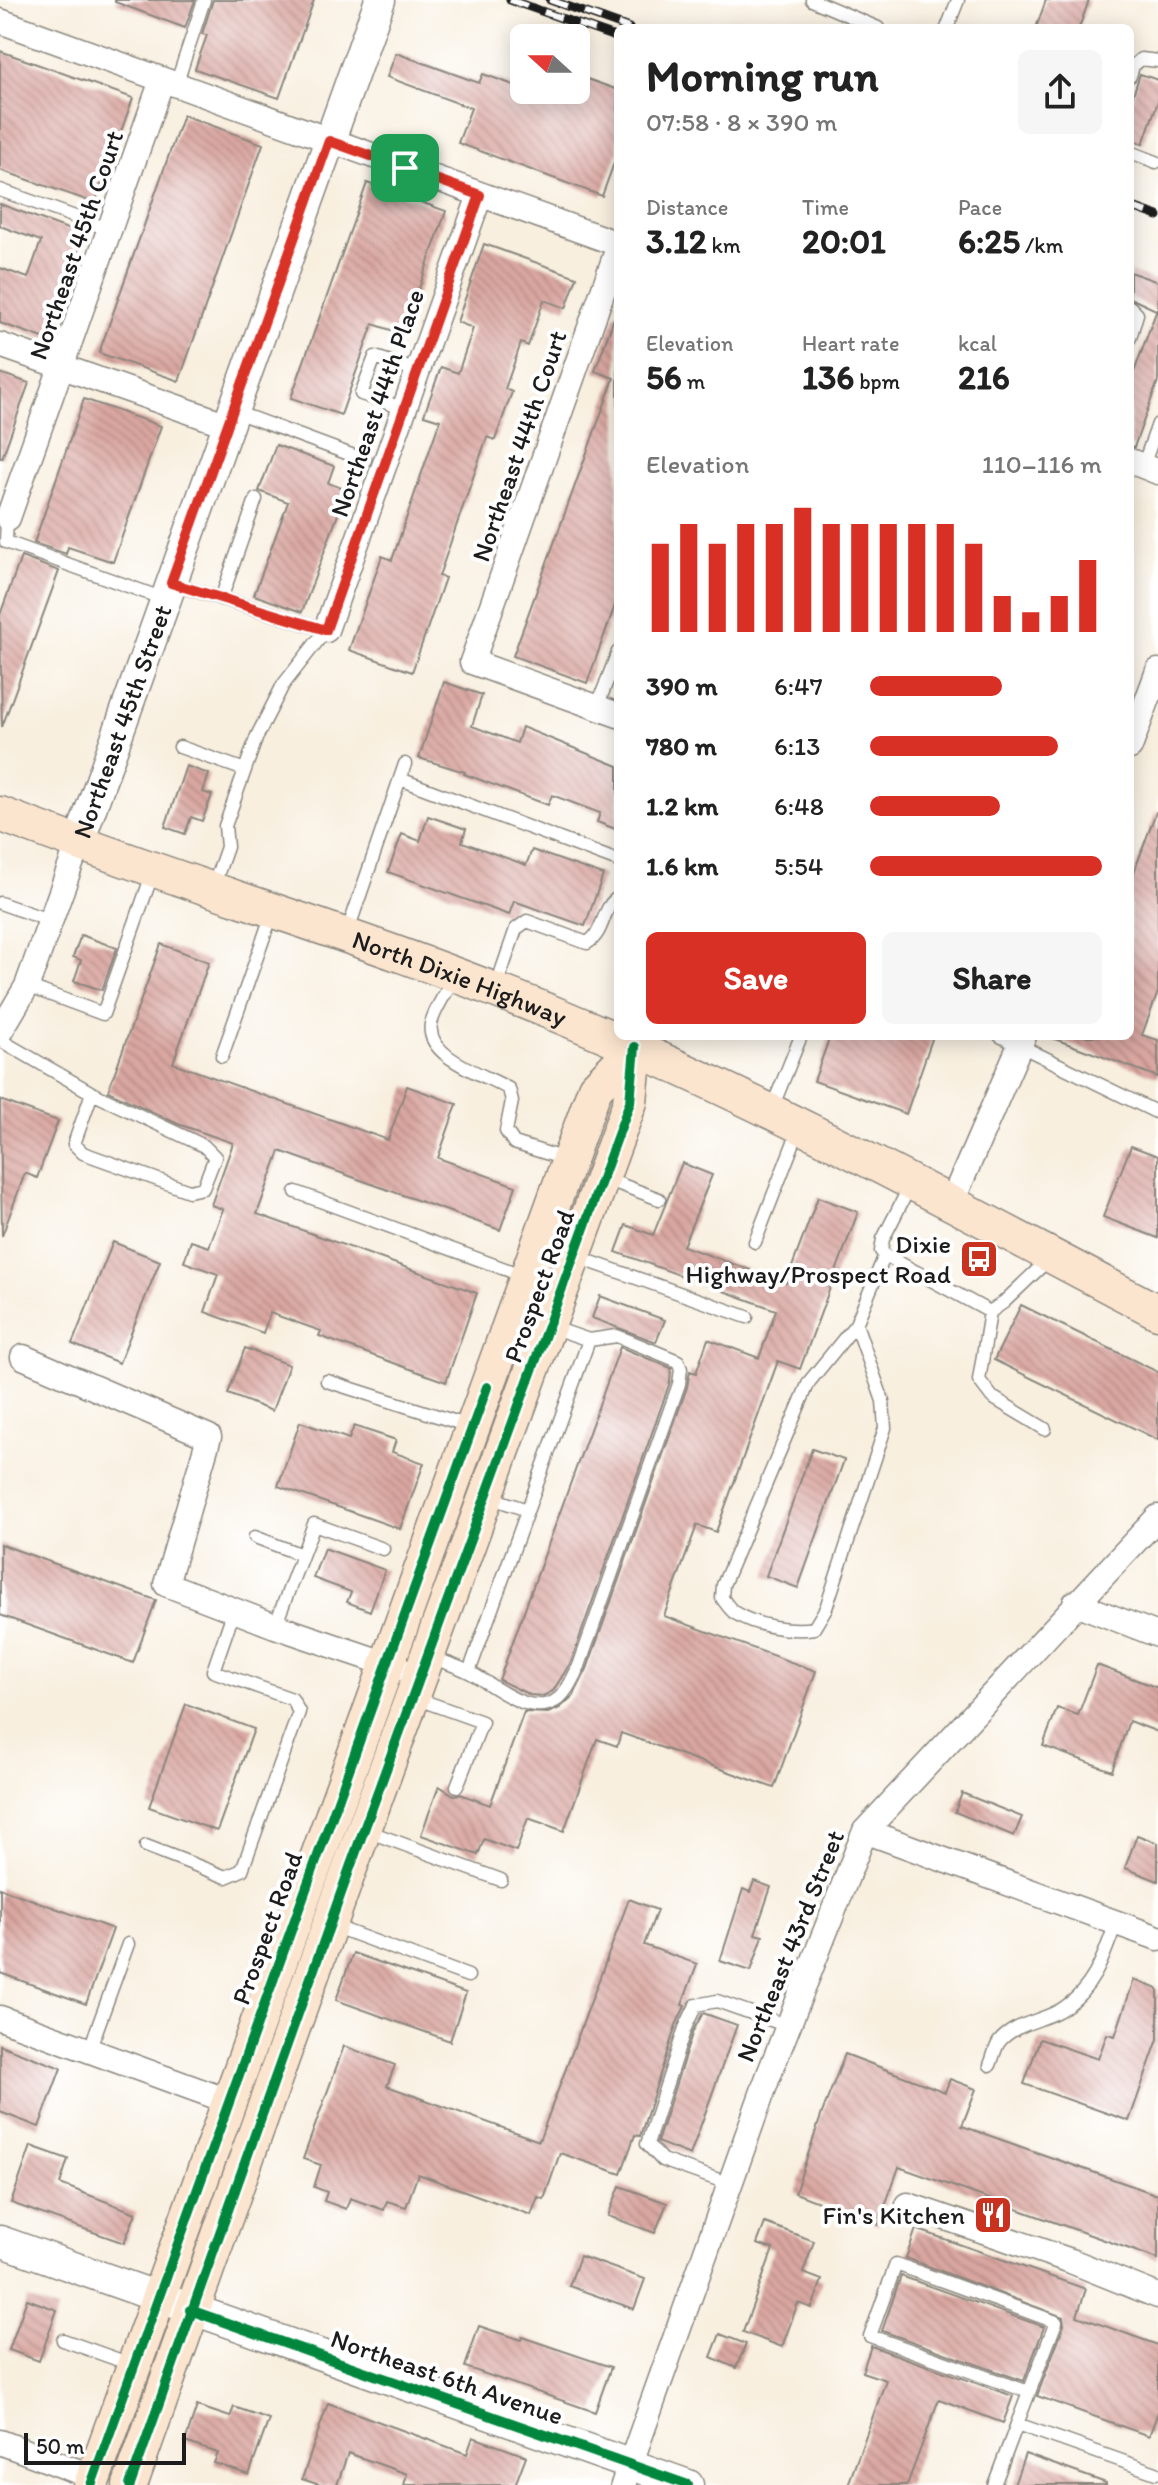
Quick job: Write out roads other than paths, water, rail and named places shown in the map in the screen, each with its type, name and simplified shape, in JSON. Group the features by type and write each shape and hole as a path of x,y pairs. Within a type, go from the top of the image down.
{"main road":[{"name":"North Dixie Highway","path":"0,814 614,1034"},
{"name":"North Dixie Highway","path":"637,1042 1158,1312"},
{"name":"Prospect Road","path":"92,2481 595,1088 637,1042"},
{"name":"Prospect Road","path":"130,2485 190,2310 630,1102 637,1042"}],"street":[{"name":"Northeast 45th Street","path":"0,1032 27,986 51,921 380,0"},
{"path":"0,21 614,245"},
{"name":"Northeast 45th Court","path":"4,516 63,368 111,230 169,83"},
{"name":"Northeast 44th Place","path":"326,630 480,195"},
{"name":"Northeast 44th Court","path":"608,711 472,662 614,257"},
{"path":"0,345 63,368 230,418"},
{"path":"1134,736 1158,671"},
{"path":"951,1204 1014,1040"},
{"path":"23,1357 209,1437 166,1584 420,1676"},
{"name":"Northeast 43rd Street","path":"626,2475 788,2026 865,1831 1158,1517"},
{"path":"1075,1603 1158,1635"},
{"path":"865,1831 1158,1938"},
{"path":"0,2018 228,2101"},
{"path":"908,2205 1071,2261 1158,2296"},
{"name":"Northeast 6th Avenue","path":"0,2241 626,2475 688,2485"},
{"path":"0,2442 92,2481"}],"lane":[{"path":"169,83 204,0"},
{"path":"812,0 869,24"},
{"path":"949,24 958,0"},
{"path":"1134,65 1141,59 1158,61"},
{"path":"1134,154 1156,162"},
{"path":"0,190 111,230"},
{"path":"405,409 361,394 375,357 418,371"},
{"path":"230,418 365,460"},
{"path":"1144,466 1158,424"},
{"path":"221,599 256,499"},
{"path":"4,516 6,542 168,592 221,599 326,630 283,685 257,736 225,826 227,847 212,890"},
{"path":"608,711 614,676"},
{"path":"180,747 245,770"},
{"path":"346,936 405,764"},
{"path":"400,779 614,859"},
{"path":"27,986 103,1014 154,869"},
{"path":"495,990 516,929 527,921 587,943 597,937 610,903 614,900"},
{"path":"0,903 51,921"},
{"path":"222,1056 273,911"},
{"path":"455,975 431,1023 432,1039 448,1059 509,1089 512,1101 506,1131 514,1143 569,1161"},
{"path":"0,1040 92,1093 204,1146 215,1157 203,1188 189,1191 83,1153 74,1144 92,1093"},
{"path":"771,1110 799,1040"},
{"path":"1014,1040 1158,1113"},
{"path":"755,1242 801,1126"},
{"path":"603,1178 659,1199"},
{"path":"911,1183 883,1239 881,1251 990,1312"},
{"path":"296,1192 527,1277"},
{"path":"856,1324 883,1401 885,1428 826,1608 814,1628 803,1630 767,1625 734,1613 722,1598 723,1585 809,1382 856,1324 885,1255"},
{"path":"574,1256 747,1317"},
{"path":"1045,1429 992,1397 979,1380 990,1312 1052,1256"},
{"path":"420,1676 469,1672 520,1701 543,1706 556,1701 564,1693 579,1666 679,1384 681,1369 678,1361 666,1354 617,1336 589,1340 548,1325"},
{"path":"469,1672 589,1340"},
{"path":"327,1381 472,1427"},
{"path":"486,1495 527,1510"},
{"path":"275,1626 314,1524 383,1549"},
{"path":"255,1537 302,1555"},
{"path":"146,1846 226,1877 242,1870 299,1712 292,1699 213,1671 234,1610"},
{"path":"420,1676 482,1722 457,1786"},
{"path":"364,1830 501,1880"},
{"path":"990,2065 999,2043 1013,2031 1064,2008 1085,1990 1097,1973 1116,1923"},
{"path":"330,1925 468,1976"},
{"path":"89,2051 128,1944"},
{"path":"730,2184 662,2160 647,2144 685,2028 696,2005 717,2001 788,2026"},
{"path":"994,2485 1056,2322 896,2264 870,2336 1029,2392"},
{"path":"63,2340 133,2365"},
{"path":"1017,2424 1155,2475"}],"railway":[{"path":"510,0 614,37"},
{"path":"550,0 618,24"},
{"path":"1134,207 1158,216"}],"place":[{"name":"Dixie Highway/Prospect Road","path":"979,1259"},
{"name":"Fin's Kitchen","path":"993,2215"}]}
